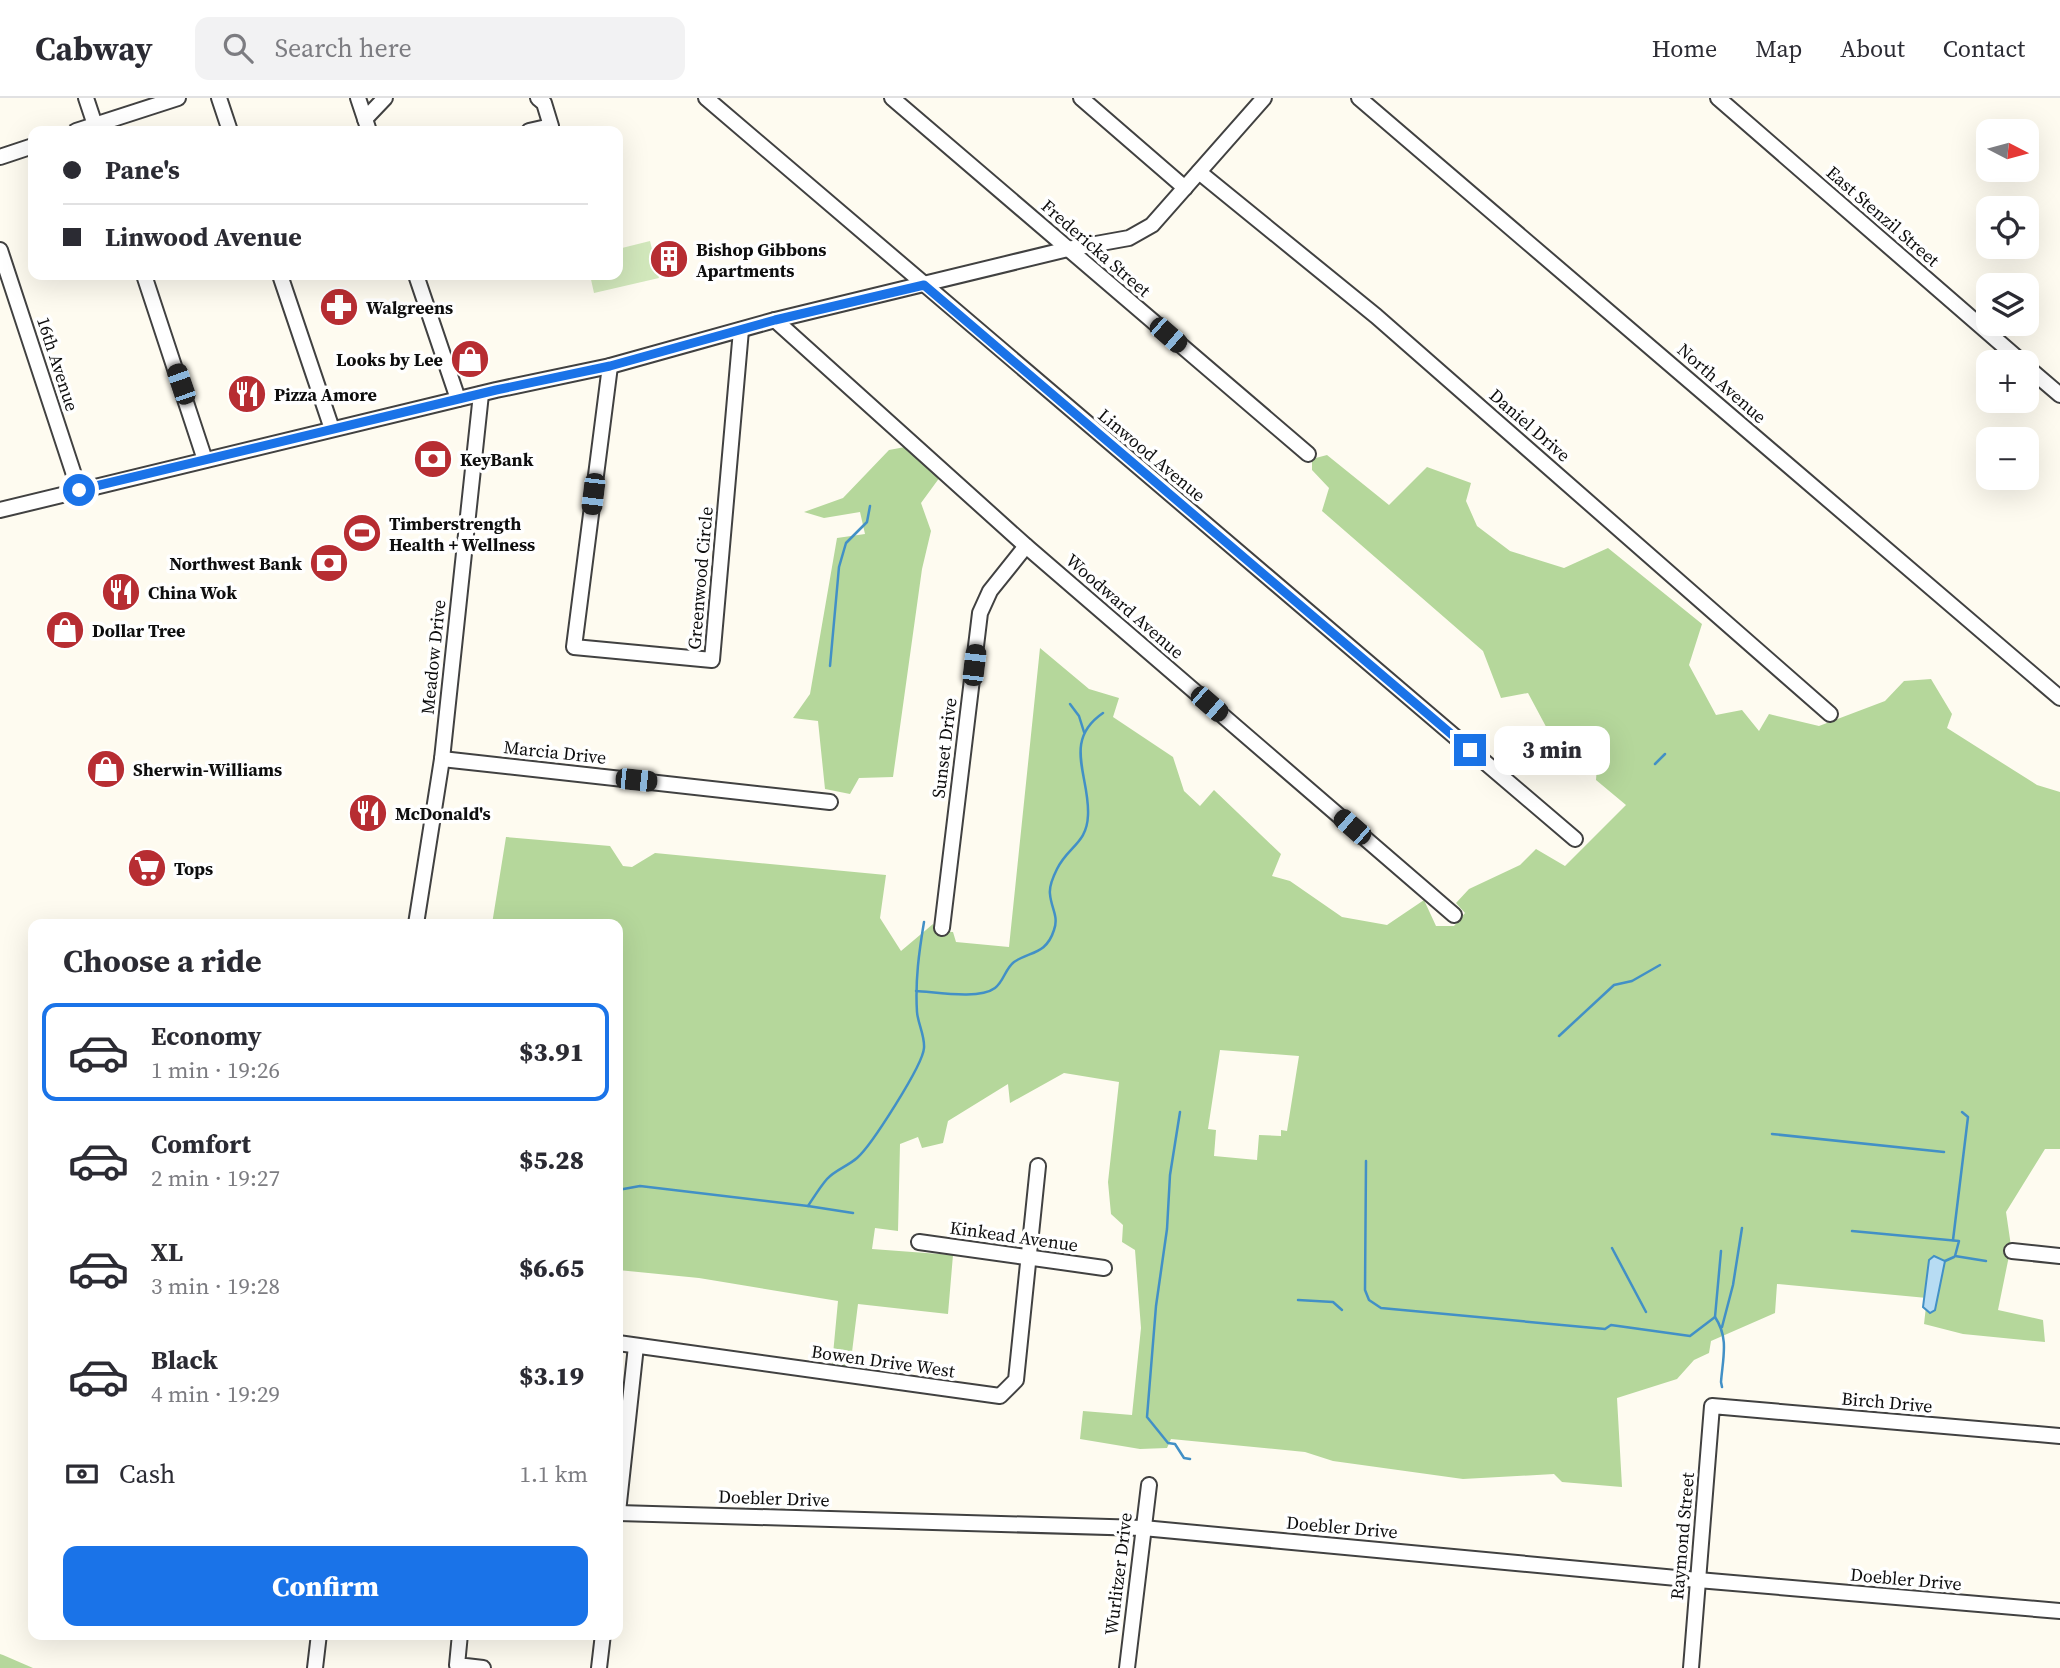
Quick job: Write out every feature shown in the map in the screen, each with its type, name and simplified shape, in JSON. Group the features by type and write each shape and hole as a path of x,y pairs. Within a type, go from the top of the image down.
{"street":[{"path":"86,98 95,126"},
{"path":"101,126 178,98"},
{"path":"219,98 228,126"},
{"path":"358,98 367,125"},
{"path":"367,125 385,98"},
{"path":"538,98 544,103 551,126"},
{"name":"Linwood Avenue","path":"706,98 1575,839"},
{"name":"Fredericka Street","path":"892,98 1308,454"},
{"path":"1080,98 1185,188"},
{"path":"0,510 458,399 610,366 775,320 1068,249 1129,238 1152,225 1264,98"},
{"name":"North Avenue","path":"1359,98 2060,698"},
{"name":"East Stenzil Street","path":"1718,98 2008,350"},
{"path":"0,157 28,148"},
{"name":"Daniel Drive","path":"1199,172 1376,316 1830,714"},
{"name":"16th Avenue","path":"0,250 79,490"},
{"path":"146,280 205,460"},
{"path":"282,280 332,429"},
{"path":"418,280 458,399"},
{"name":"Woodward Avenue","path":"775,320 1026,546 1454,915"},
{"name":"Greenwood Circle","path":"610,366 574,647 712,660 741,330"},
{"path":"2039,377 2060,395"},
{"name":"Meadow Drive","path":"417,919 442,759 481,394"},
{"name":"Sunset Drive","path":"942,928 980,613 990,592 1026,546"},
{"name":"Marcia Drive","path":"442,759 830,802"},
{"path":"1028,1259 1038,1166"},
{"name":"Kinkead Avenue","path":"919,1242 1104,1268"},
{"path":"2012,1251 2060,1256"},
{"name":"Bowen Drive West","path":"623,1344 1000,1396 1016,1380 1028,1259"},
{"path":"623,1466 636,1346"},
{"name":"Birch Drive","path":"1712,1406 2060,1436"},
{"name":"Raymond Street","path":"1691,1668 1712,1406"},
{"name":"Wurlitzer Drive","path":"1127,1668 1149,1485"},
{"name":"Doebler Drive","path":"623,1512 1143,1528 2060,1611"},
{"path":"315,1668 318,1640"},
{"path":"459,1640 457,1665 483,1668"},
{"path":"599,1668 602,1640"}],"green space":[{"path":"650,241 659,278 594,293 591,280 623,280 623,248"},
{"path":"905,447 940,477 921,503 931,531 922,569 893,777 859,778 850,794 825,789 818,721 793,718 810,694 837,538 865,534 860,512 824,518 804,512 843,498 889,450"},
{"path":"1327,455 1389,505 1427,467 1471,483 1466,501 1477,526 1510,551 1564,568 1608,548 1702,624 1689,665 1716,715 1742,710 1759,731 1769,714 1819,726 1885,701 1904,681 1931,679 1952,714 1947,728 2037,785 2060,792 2060,1149 2045,1149 2006,1212 2011,1246 1998,1310 2043,1320 2045,1342 1963,1334 1924,1324 1927,1298 1777,1284 1775,1313 1711,1341 1709,1353 1694,1360 1677,1379 1617,1398 1622,1487 1562,1482 1554,1474 1463,1479 1333,1461 1305,1452 1171,1439 1167,1448 1140,1449 1080,1439 1083,1411 1132,1415 1141,1328 1135,1250 1122,1242 1123,1225 1111,1214 1108,1182 1119,1082 1064,1073 1010,1103 1008,1084 948,1121 943,1143 922,1148 918,1137 900,1144 898,1231 875,1228 872,1249 953,1255 948,1314 858,1304 850,1368 832,1365 838,1301 699,1278 623,1270 623,919 493,919 506,837 610,846 623,866 632,867 655,853 886,875 880,918 901,951 933,924 936,931 953,932 956,942 1009,947 1040,648 1089,689 1119,698 1113,717 1173,757 1184,791 1200,806 1214,790 1281,854 1272,876 1290,881 1342,917 1387,925 1424,900 1436,926 1454,926 1465,913 1456,903 1469,889 1520,865 1536,849 1565,866 1626,805 1596,780 1598,752 1578,735 1551,736 1528,693 1501,698 1483,651 1322,511 1329,488 1312,470 1312,459","holes":["1220,1050 1299,1056 1287,1131 1281,1130 1281,1136 1259,1135 1257,1160 1214,1156 1216,1130 1208,1129"]},
{"path":"0,1654 3,1655 33,1668 0,1668"}],"water":[{"path":"1934,1256 1945,1261 1935,1310 1930,1313 1923,1307 1929,1260"}],"waterway":[{"path":"830,666 839,567 846,543 867,522 870,506"},
{"path":"1070,704 1079,716 1084,732"},
{"path":"916,991 946,994 988,992 998,985 1014,962 1047,944 1056,920 1050,894 1052,881 1061,861 1081,839 1087,825 1088,801 1081,747 1091,724 1103,713"},
{"path":"1655,764 1665,754"},
{"path":"808,1206 827,1179 864,1151 895,1105 921,1057 924,1044 917,1012 917,989 924,922"},
{"path":"1559,1036 1614,985 1632,981 1660,965"},
{"path":"1180,1112 1170,1175 1167,1229 1156,1306 1147,1417 1168,1443 1175,1444 1184,1458 1190,1459"},
{"path":"1953,1240 1968,1117 1962,1112"},
{"path":"1772,1134 1944,1152"},
{"path":"1366,1161 1365,1290 1369,1300 1381,1308 1605,1329 1611,1325 1690,1336 1715,1317"},
{"path":"623,1189 640,1186 853,1213"},
{"path":"1722,1327 1733,1285 1742,1228"},
{"path":"1852,1231 1959,1241 1955,1256 1986,1261"},
{"path":"1612,1248 1646,1312"},
{"path":"1721,1251 1715,1317 1724,1340 1722,1387"},
{"path":"1945,1261 1954,1257"},
{"path":"1298,1300 1333,1302 1342,1310"}],"place":[{"name":"Bishop Gibbons Apartments","path":"669,259"},
{"name":"Walgreens","path":"339,307"},
{"name":"Looks by Lee","path":"470,359"},
{"name":"Pizza Amore","path":"247,394"},
{"name":"KeyBank","path":"433,459"},
{"name":"Timberstrength Health + Wellness","path":"362,533"},
{"name":"Northwest Bank","path":"329,563"},
{"name":"China Wok","path":"121,592"},
{"name":"Dollar Tree","path":"65,630"},
{"name":"Sherwin-Williams","path":"106,769"},
{"name":"McDonald's","path":"368,813"},
{"name":"Tops","path":"147,868"}],"route":[{"path":"79,490 496,390 610,366 775,320 924,285 1470,750"}]}
